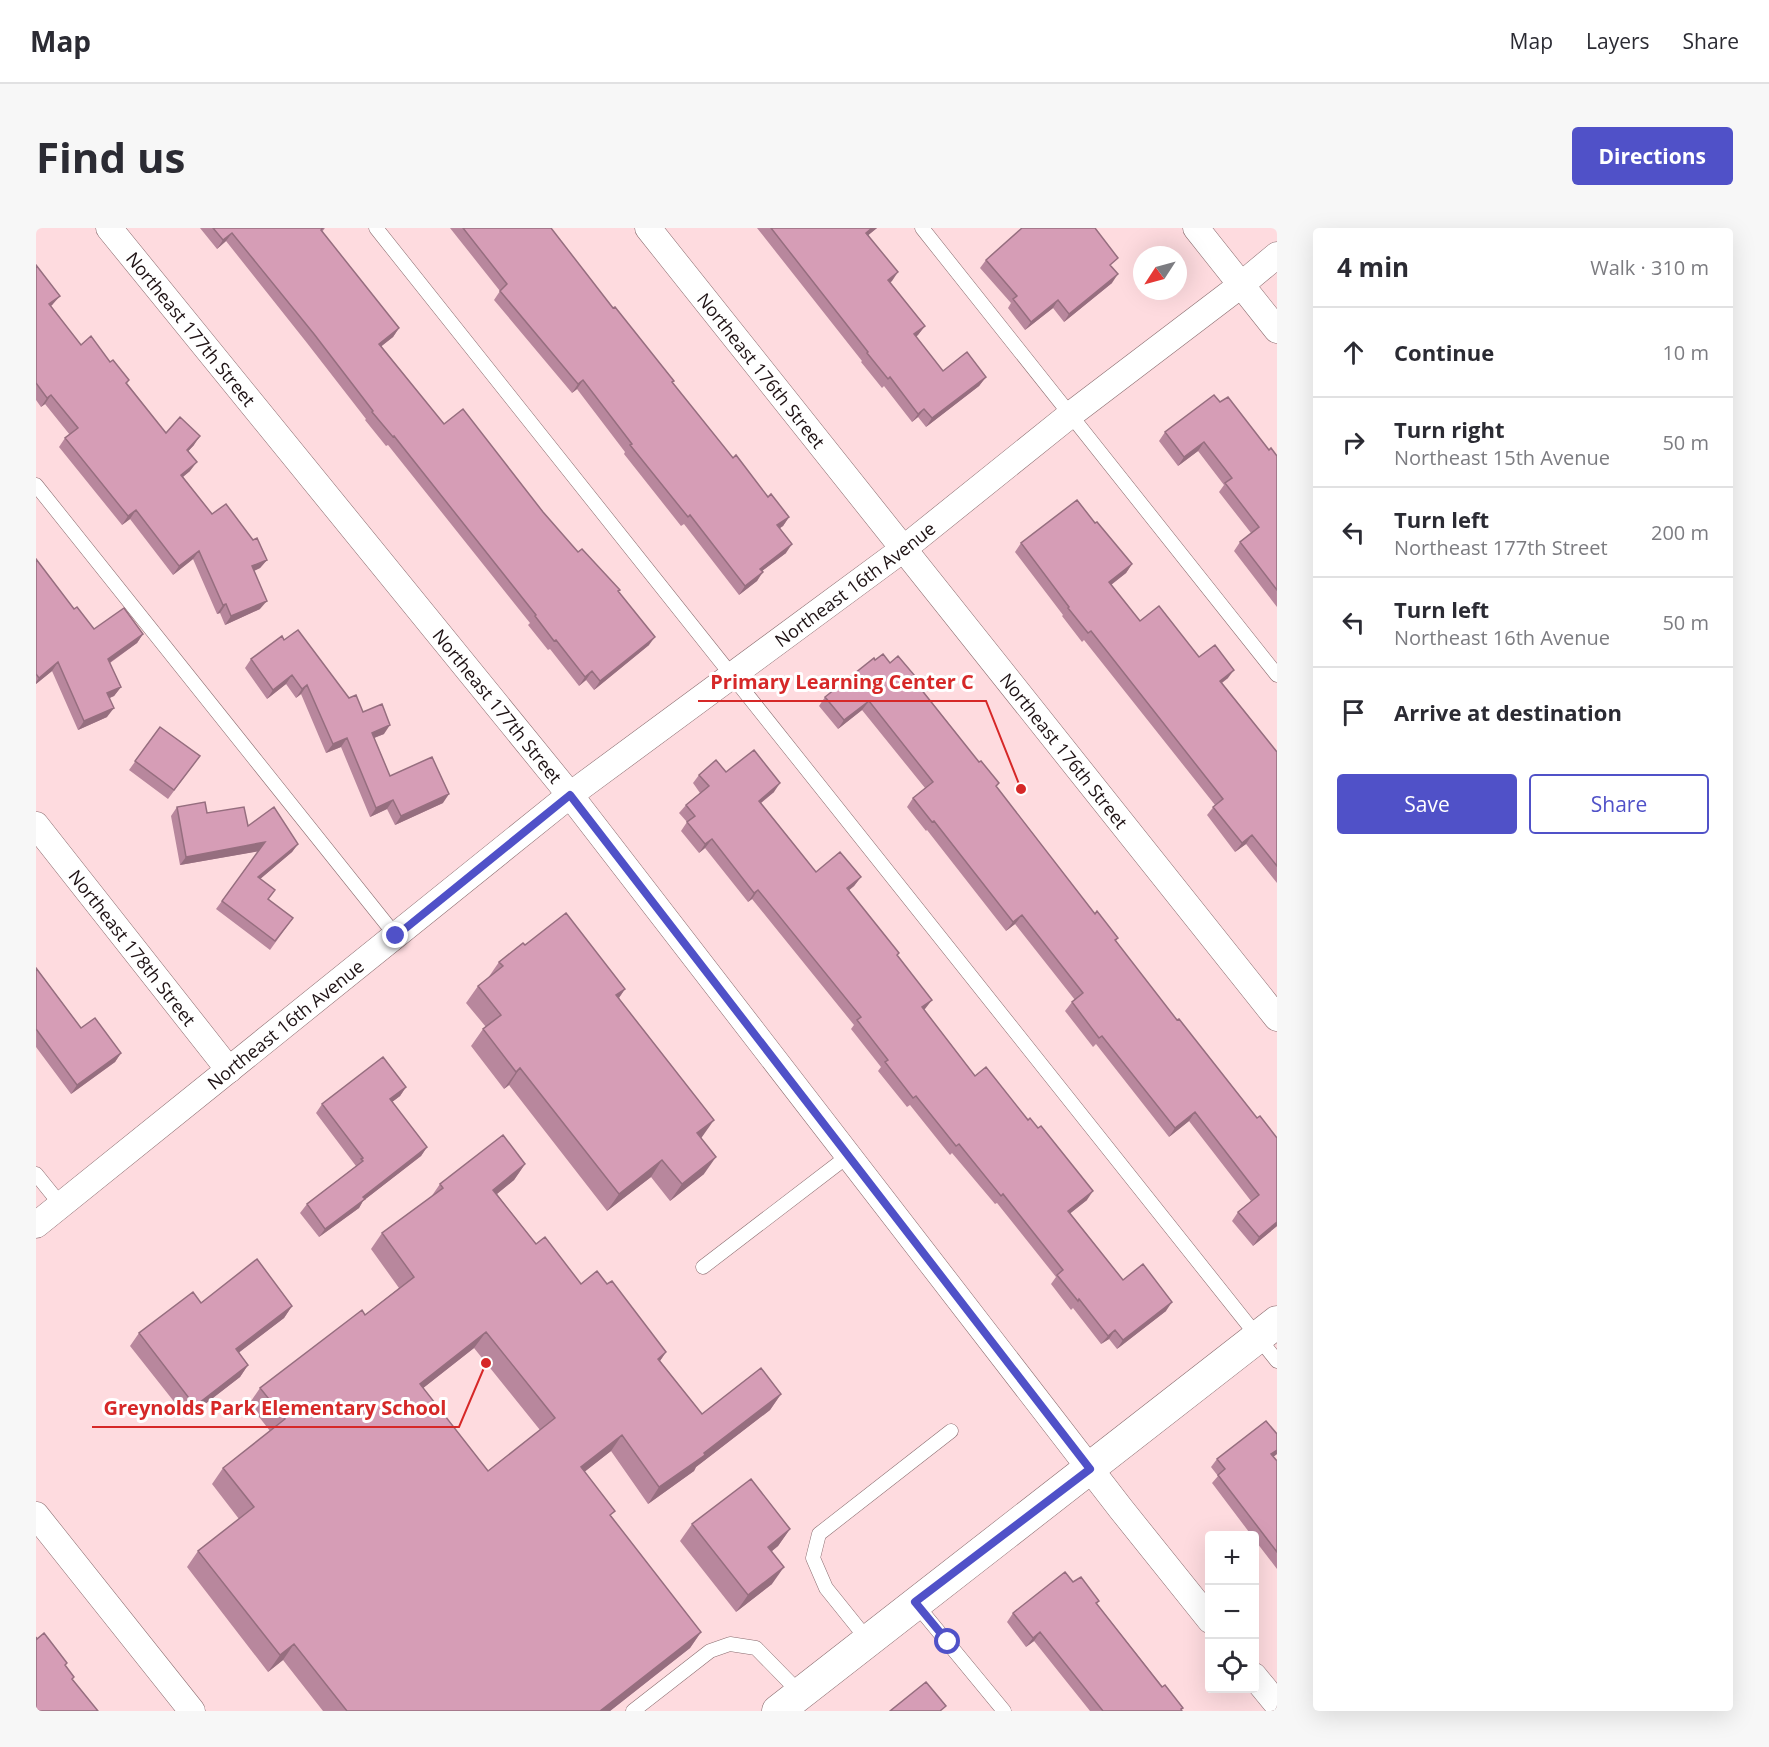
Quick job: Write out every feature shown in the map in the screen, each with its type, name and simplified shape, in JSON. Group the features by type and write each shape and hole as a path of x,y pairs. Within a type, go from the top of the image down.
{"street":[{"name":"Northeast 177th Street","path":"109,228 570,795 1205,1615"},
{"name":"Northeast 176th Street","path":"648,228 1277,1018"},
{"path":"1196,228 1277,330"},
{"name":"Northeast 16th Avenue","path":"36,1225 570,795 903,550 1070,415 1277,255"},
{"name":"Northeast 178th Street","path":"36,825 229,1070"},
{"path":"789,1702 867,1639 1090,1469 1271,1340"},
{"path":"36,1515 192,1711"},
{"path":"1259,1682 1277,1704"}],"lane":[{"path":"376,228 733,675 1271,1340"},
{"path":"922,228 1277,675"},
{"path":"36,485 396,936"},
{"path":"703,1267 848,1156"},
{"path":"36,1174 61,1205"},
{"path":"867,1639 826,1588 813,1558 819,1534 951,1431"},
{"path":"915,1602 1004,1711"},
{"path":"633,1711 710,1651 730,1644 756,1648 789,1702"}],"building":[{"path":"213,228 323,228 321,230 399,328 379,344 444,424 463,409 543,512 578,552 582,549 620,590 618,591 655,637 600,681 592,671 585,677 556,640 554,641 536,615 394,436 372,412 314,334 232,233 223,240"},
{"path":"463,228 551,228 733,458 736,455 768,497 771,494 789,517 777,525 792,544 760,569 763,572 745,586 690,515 688,517 630,445 632,444 583,380 578,384 500,291 507,284"},
{"path":"771,228 872,228 866,233 898,272 888,280 925,326 914,334 943,371 967,352 986,377 932,418 924,409 918,414 890,377 888,379 867,353"},
{"path":"1022,228 1095,228 1118,258 1110,265 1118,274 1069,314 1058,300 1031,322 1013,299 1017,296 986,260"},
{"path":"36,265 60,296 49,304 81,345 91,336 110,362 113,360 129,380 126,383 166,433 180,417 200,436 187,450 197,462 181,475 212,514 226,504 253,540 257,538 267,560 252,566 267,601 231,616 226,604 223,605 199,551 179,566 136,510 128,516 65,438 78,428 51,395 47,398 36,383"},
{"path":"1214,395 1220,402 1228,397 1269,450 1271,448 1277,456 1277,590 1240,542 1259,527 1225,483 1232,478 1204,442 1184,457 1165,432"},
{"path":"1077,500 1132,564 1109,582 1140,621 1159,606 1199,657 1215,645 1234,670 1220,681 1277,752 1277,866 1252,835 1242,843 1213,807 1223,799 1091,631 1088,633 1068,608 1021,543"},
{"path":"36,559 74,609 77,607 94,629 124,608 143,634 108,659 121,687 107,693 114,708 84,721 58,662 39,678 36,674"},
{"path":"298,630 349,698 356,695 363,712 382,704 390,725 372,733 390,776 432,757 449,794 401,816 393,800 376,808 347,738 333,744 307,685 302,689 292,675 273,690 251,659 282,636 284,640"},
{"path":"883,654 890,663 898,656 915,676 912,678 979,762 981,761 999,783 996,786 1095,914 1097,911 1118,938 1115,940 1177,1020 1179,1019 1257,1118 1260,1116 1277,1138 1277,1222 1259,1237 1238,1212 1259,1195 1195,1112 1175,1128 1102,1036 1099,1038 1072,1002 1083,993 1022,915 1013,922 934,821 932,822 913,798 933,782 869,701 844,720 825,697 874,658 875,660"},
{"path":"160,727 200,756 174,790 135,761"},
{"path":"754,750 780,783 759,801 816,872 840,852 861,877 847,888 899,953 897,955 932,1000 922,1007 975,1076 986,1067 1028,1120 1030,1118 1038,1128 1041,1126 1093,1191 1068,1211 1123,1280 1143,1264 1172,1302 1123,1340 1115,1330 1108,1336 1057,1275 1063,1270 1003,1194 1001,1196 959,1144 956,1146 916,1096 913,1098 885,1062 888,1060 857,1020 861,1017 758,890 754,893 712,839 705,844 687,822 695,816 686,805 709,786 699,775 716,760 726,772"},
{"path":"205,802 207,813 244,807 248,826 274,807 298,844 258,877 275,890 268,899 293,918 275,941 222,901 265,842 186,857 177,807"},
{"path":"566,913 625,989 616,995 714,1120 697,1133 716,1157 682,1184 662,1160 619,1194 520,1068 516,1072 483,1029 501,1015 478,986 503,966 499,962"},
{"path":"36,968 81,1028 95,1018 121,1053 77,1085 36,1029"},
{"path":"383,1057 406,1087 390,1099 427,1147 325,1229 307,1204 363,1161 361,1159 363,1158 322,1104"},
{"path":"503,1135 525,1164 493,1190 536,1244 545,1237 581,1284 597,1271 607,1284 612,1281 666,1352 658,1359 702,1414 761,1368 781,1394 704,1453 705,1455 659,1487 622,1435 581,1467 615,1511 610,1515 701,1632 600,1711 347,1711 294,1644 280,1655 198,1551 254,1507 223,1468 285,1419 260,1388 362,1310 365,1315 414,1277 382,1233 443,1188 440,1184","holes":["486,1332 555,1418 488,1471 420,1384"]},
{"path":"257,1259 292,1306 236,1349 248,1365 195,1406 139,1333 193,1292 201,1303"},
{"path":"1266,1421 1277,1434 1277,1450 1271,1454 1277,1461 1277,1552 1218,1475 1225,1469 1217,1459"},
{"path":"751,1479 790,1529 768,1547 784,1567 748,1595 692,1524"},
{"path":"1065,1572 1073,1582 1081,1577 1099,1601 1096,1603 1162,1687 1165,1685 1183,1708 1182,1711 1103,1711 1040,1632 1033,1638 1013,1613"},
{"path":"44,1633 67,1663 65,1665 74,1677 72,1679 98,1711 36,1711 36,1637 37,1639"},
{"path":"926,1682 946,1706 940,1711 890,1711"}],"place":[{"name":"Primary Learning Center C","path":"1021,789"},
{"name":"Greynolds Park Elementary School","path":"486,1363"}],"route":[{"path":"396,936 570,795 1090,1469 915,1602 948,1642"}]}
